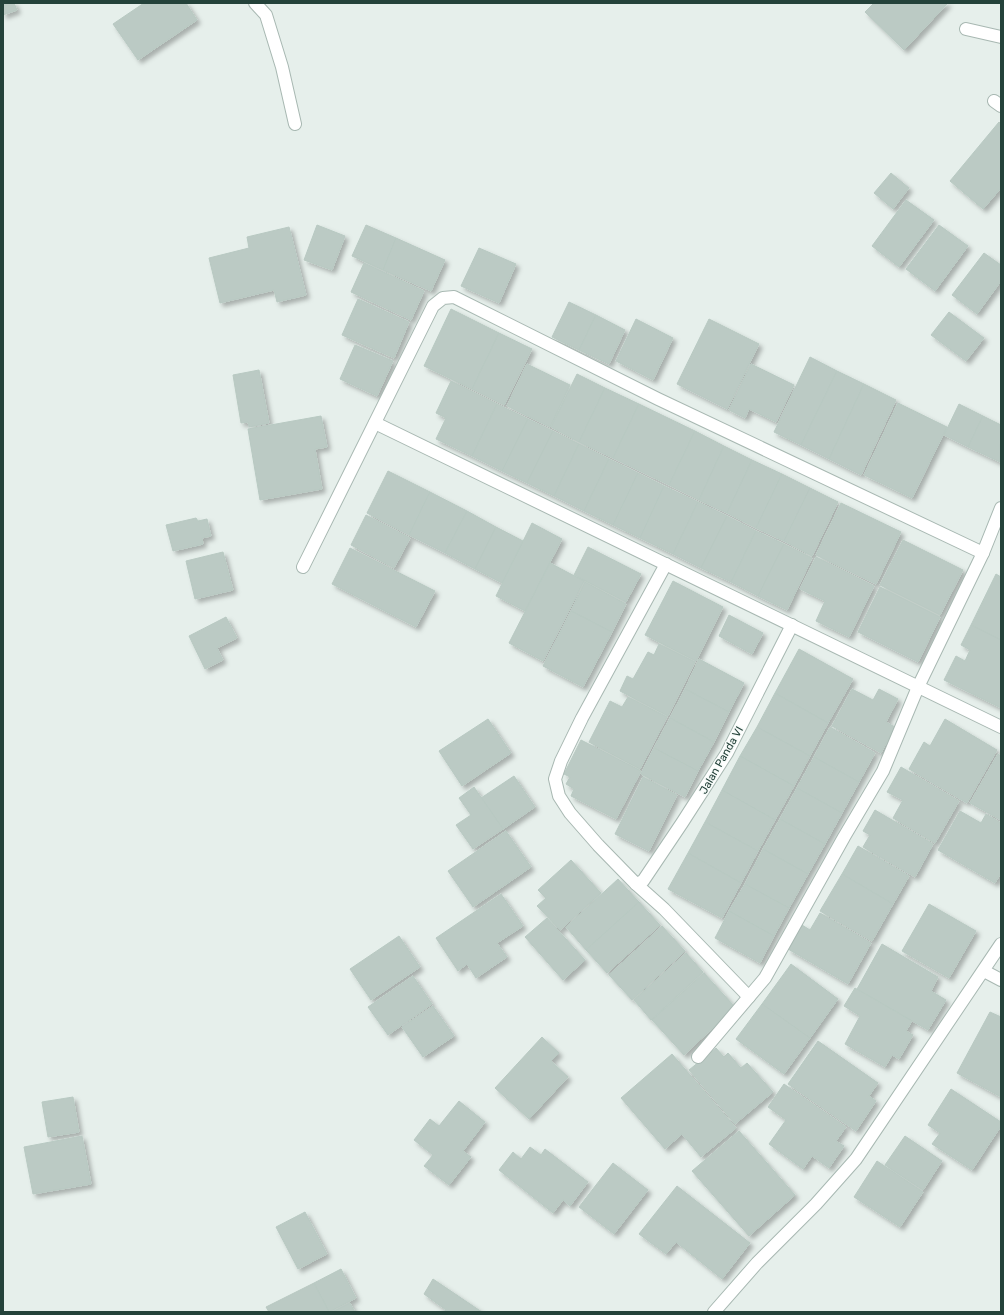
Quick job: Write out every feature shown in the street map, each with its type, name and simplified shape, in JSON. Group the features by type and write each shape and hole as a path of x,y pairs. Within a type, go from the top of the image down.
{"street":[{"path":"254,3 266,15 282,67 295,124"},
{"path":"966,29 1001,37"},
{"path":"303,567 433,306 443,298 454,297 658,399 983,553"},
{"path":"375,423 1001,727"},
{"path":"698,1057 764,978 883,771 918,687 983,553 1001,508"},
{"path":"666,564 582,718 561,761 555,779 559,796 570,813 636,884 664,909 749,997"},
{"name":"Jalan Panda VI","path":"636,884 643,881 727,753 792,625"},
{"path":"714,1312 757,1263 816,1204 856,1159 1001,944"},
{"path":"984,971 1001,980"}],"building":[{"path":"3,3 14,3 17,10 3,15"},
{"path":"144,3 186,3 197,20 138,60 113,24"},
{"path":"874,3 948,3 904,50 865,12"},
{"path":"999,122 1001,124 1001,188 983,209 950,181"},
{"path":"891,173 909,188 893,209 874,193"},
{"path":"906,200 934,220 899,267 872,246"},
{"path":"317,225 345,236 332,270 304,260"},
{"path":"366,225 396,238 383,270 352,256"},
{"path":"939,225 968,246 935,291 906,269"},
{"path":"289,227 306,295 277,302 274,290 220,303 209,258 249,248 247,237"},
{"path":"396,238 445,260 431,291 383,270"},
{"path":"479,248 516,264 499,303 461,286"},
{"path":"984,253 1001,265 1001,281 977,314 952,295"},
{"path":"364,263 424,291 411,320 351,292"},
{"path":"358,299 409,322 394,358 342,335"},
{"path":"569,302 596,315 579,350 552,337"},
{"path":"451,309 499,333 472,389 424,366"},
{"path":"949,312 984,338 966,361 931,335"},
{"path":"596,315 625,330 609,364 579,350"},
{"path":"636,319 673,338 653,380 616,361"},
{"path":"709,319 759,344 727,409 677,384"},
{"path":"499,333 532,349 504,405 472,389"},
{"path":"355,345 393,361 377,396 340,379"},
{"path":"810,357 837,371 801,445 774,432"},
{"path":"527,364 570,385 550,427 507,406"},
{"path":"751,364 794,385 776,422 749,409 745,418 729,410"},
{"path":"259,370 269,423 249,427 248,422 241,423 233,375"},
{"path":"837,371 864,384 829,459 801,445"},
{"path":"577,374 605,388 579,442 551,427"},
{"path":"451,381 497,404 472,456 436,439 446,418 436,413"},
{"path":"864,384 896,400 861,475 829,459"},
{"path":"605,388 639,404 613,458 579,442"},
{"path":"898,403 947,427 912,498 864,475"},
{"path":"497,404 528,419 502,471 472,456"},
{"path":"639,404 695,431 669,485 613,458"},
{"path":"959,404 983,416 968,447 944,435"},
{"path":"321,416 327,447 315,449 322,489 260,500 248,429"},
{"path":"983,416 1001,425 1000,462 968,447"},
{"path":"528,419 553,431 527,483 502,471"},
{"path":"553,431 579,444 554,496 527,483"},
{"path":"695,431 724,446 699,500 669,485"},
{"path":"579,444 609,459 584,511 554,496"},
{"path":"724,446 752,460 727,513 699,500"},
{"path":"609,459 638,473 613,525 584,511"},
{"path":"752,460 782,474 756,528 727,513"},
{"path":"388,471 430,492 409,535 367,513"},
{"path":"638,473 664,486 640,538 613,525"},
{"path":"782,474 810,488 784,541 756,528"},
{"path":"664,486 698,502 673,554 640,538"},
{"path":"810,488 838,502 812,556 784,541"},
{"path":"430,492 467,511 445,553 409,535"},
{"path":"698,502 727,516 701,568 673,554"},
{"path":"841,503 901,532 876,584 816,555"},
{"path":"467,511 496,527 475,569 445,553"},
{"path":"366,515 410,538 394,568 351,545"},
{"path":"727,516 756,531 731,582 701,568"},
{"path":"196,518 198,521 207,519 211,536 202,538 203,544 173,551 166,525"},
{"path":"532,523 562,539 525,611 496,596"},
{"path":"496,527 523,541 502,583 475,569"},
{"path":"756,531 784,544 758,596 731,582"},
{"path":"903,540 963,570 940,615 880,585"},
{"path":"784,544 812,558 787,610 758,596"},
{"path":"588,547 641,574 626,602 574,575"},
{"path":"350,548 435,591 416,627 332,584"},
{"path":"223,552 233,590 195,599 186,561"},
{"path":"816,557 874,586 849,637 816,621 825,601 800,589"},
{"path":"550,563 584,581 543,661 509,643"},
{"path":"996,574 1001,577 1001,640 971,625"},
{"path":"673,581 723,607 696,661 645,635"},
{"path":"585,582 626,604 612,632 571,611"},
{"path":"880,587 940,617 918,662 858,632"},
{"path":"571,611 612,632 583,687 543,666"},
{"path":"729,615 763,633 752,654 719,636"},
{"path":"226,617 237,638 217,648 223,660 205,669 189,636"},
{"path":"971,625 1001,640 1001,708 944,680 956,656 965,661 970,650 961,645"},
{"path":"659,644 695,662 668,716 620,691 627,676 633,679 648,652 654,655"},
{"path":"799,649 853,679 828,723 775,693"},
{"path":"699,659 744,683 729,712 685,689"},
{"path":"685,689 729,712 714,742 670,718"},
{"path":"852,689 873,700 879,689 898,699 886,722 895,727 881,753 832,726"},
{"path":"775,693 828,723 810,756 757,727"},
{"path":"628,697 667,717 640,769 589,742 610,701 622,707"},
{"path":"670,718 714,742 698,771 654,748"},
{"path":"488,719 511,753 462,786 439,751"},
{"path":"945,719 997,750 967,803 909,769 924,742 930,746"},
{"path":"757,727 810,756 794,786 740,756"},
{"path":"830,727 875,753 859,782 814,757"},
{"path":"581,740 641,771 616,819 571,796 574,789 566,784 570,777 564,774"},
{"path":"654,748 698,771 685,797 641,774"},
{"path":"998,754 1001,756 1001,820 970,803"},
{"path":"740,756 794,786 775,820 722,790"},
{"path":"814,757 859,782 842,813 797,788"},
{"path":"901,767 959,801 935,843 893,818 903,800 887,792"},
{"path":"514,776 535,807 503,829 481,798"},
{"path":"643,777 677,795 649,851 615,834"},
{"path":"474,787 503,829 473,849 456,825 471,815 459,798"},
{"path":"797,788 842,813 825,844 780,819"},
{"path":"722,790 775,820 758,851 705,822"},
{"path":"875,810 933,844 915,877 863,847 870,835 863,831"},
{"path":"960,811 981,823 986,814 1001,823 1001,873 995,883 938,850"},
{"path":"780,819 825,844 808,874 763,849"},
{"path":"705,822 758,851 741,883 688,853"},
{"path":"506,831 531,867 473,907 448,871"},
{"path":"858,846 909,876 893,904 842,874"},
{"path":"763,849 808,874 789,908 745,884"},
{"path":"688,853 741,883 722,918 668,889"},
{"path":"571,860 601,893 560,930 537,906 546,898 538,890"},
{"path":"842,874 893,904 872,941 820,911"},
{"path":"618,879 639,902 586,950 566,927"},
{"path":"745,884 789,908 774,936 729,911"},
{"path":"501,894 523,926 497,943 507,957 476,978 467,964 458,971 436,938"},
{"path":"639,902 660,925 607,973 586,950"},
{"path":"929,904 976,931 949,978 902,951"},
{"path":"729,911 774,936 760,963 715,938"},
{"path":"820,913 871,943 848,984 788,949 802,925 810,930"},
{"path":"547,918 585,960 563,980 525,937"},
{"path":"662,926 685,951 632,1000 609,975"},
{"path":"399,936 420,967 371,1000 350,969"},
{"path":"882,944 938,977 931,991 946,1000 928,1030 857,989"},
{"path":"686,953 703,972 651,1020 634,1000"},
{"path":"791,964 838,999 810,1038 762,1004"},
{"path":"704,973 735,1007 684,1055 652,1020"},
{"path":"413,976 432,1004 388,1035 368,1007"},
{"path":"855,988 912,1021 906,1031 913,1035 899,1059 892,1055 885,1067 845,1044 860,1016 844,1006"},
{"path":"762,1004 810,1038 784,1074 736,1039"},
{"path":"433,1006 454,1036 423,1057 402,1027"},
{"path":"990,1012 1001,1017 1001,1097 957,1073"},
{"path":"542,1037 559,1053 551,1061 568,1077 529,1119 495,1088"},
{"path":"818,1041 878,1083 869,1096 876,1101 856,1131 788,1084"},
{"path":"716,1048 724,1057 728,1053 741,1068 747,1063 773,1092 735,1124 689,1070"},
{"path":"672,1054 736,1128 701,1157 682,1134 665,1149 621,1098"},
{"path":"784,1084 846,1127 836,1141 844,1146 829,1168 812,1156 803,1169 769,1144 786,1120 768,1107"},
{"path":"951,1089 1001,1122 1001,1126 972,1170 932,1144 940,1133 928,1125"},
{"path":"73,1097 79,1132 48,1137 42,1102"},
{"path":"459,1101 485,1122 463,1151 471,1157 449,1185 424,1166 433,1155 414,1140 430,1119 439,1126"},
{"path":"739,1131 795,1195 749,1236 692,1171"},
{"path":"82,1136 91,1184 33,1194 24,1147"},
{"path":"905,1136 942,1161 923,1190 885,1165"},
{"path":"530,1147 541,1155 545,1149 588,1182 570,1206 563,1200 553,1213 499,1170 513,1152 521,1159"},
{"path":"877,1161 923,1192 900,1227 854,1197"},
{"path":"613,1163 648,1190 614,1234 579,1207"},
{"path":"677,1186 750,1243 722,1279 676,1242 666,1254 639,1234"},
{"path":"305,1212 327,1254 298,1269 276,1227"},
{"path":"341,1269 356,1298 329,1312 314,1283"},
{"path":"433,1279 482,1312 444,1312 446,1310 424,1294"},
{"path":"314,1283 329,1312 269,1312 266,1307"},
{"path":"350,1303 355,1312 332,1312"}]}
